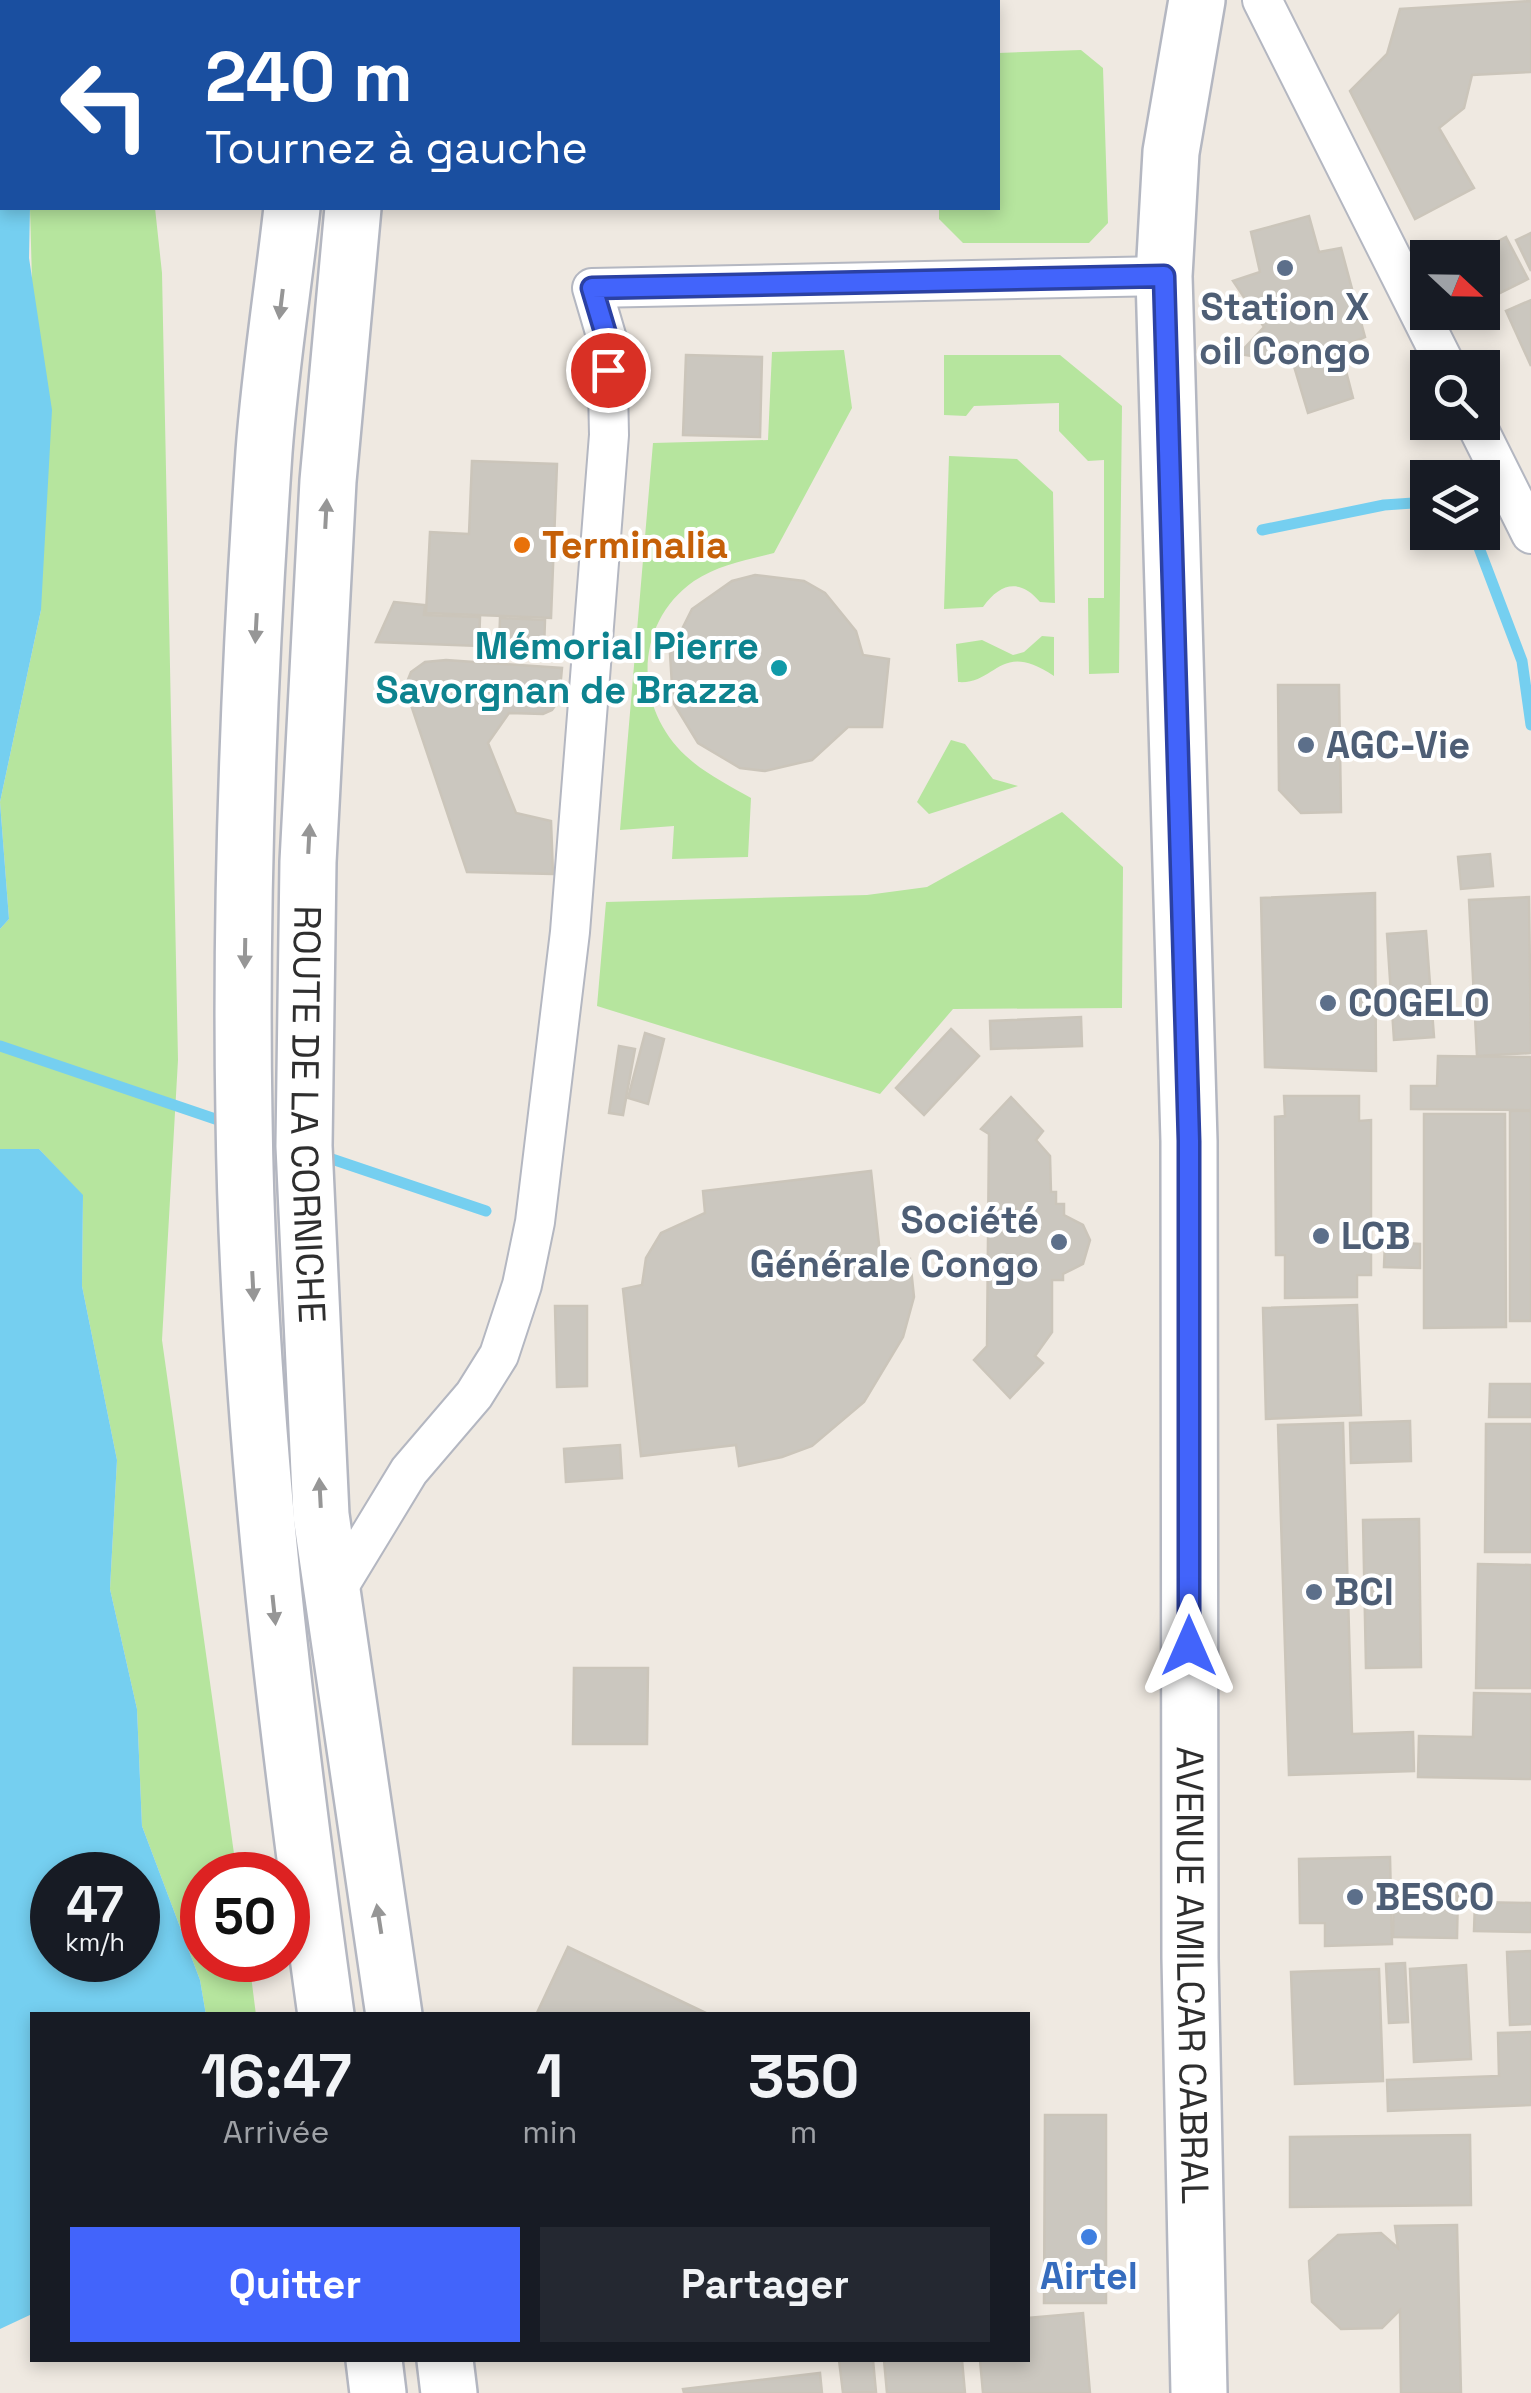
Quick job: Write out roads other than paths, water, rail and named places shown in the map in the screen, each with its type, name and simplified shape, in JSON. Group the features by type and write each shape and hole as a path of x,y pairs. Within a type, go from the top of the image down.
{"main road":[{"name":"AVENUE AMILCAR CABRAL","path":"1197,0 1171,152 1164,276 1189,1141 1190,1958 1199,2393"},
{"name":"ROUTE DE LA CORNICHE","path":"292,210 264,449 247,836 244,1117 269,1559 287,1737 326,2012"},
{"name":"ROUTE DE LA CORNICHE","path":"353,210 328,481 308,862 304,1146 321,1515 394,2012"},
{"path":"374,2362 378,2393"},
{"path":"445,2362 449,2393"}],"street":[{"path":"1262,0 1438,350"},
{"path":"333,1596 409,1471 474,1396 500,1355 532,1238 570,932 609,435 607,338 592,288 1164,276"},
{"path":"1484,440 1531,534"}],"water":[{"path":"0,210 30,210 29,258 52,410 41,610 0,802"},
{"path":"0,802 9,919 0,929"},
{"path":"0,1149 39,1149 83,1195 82,1286 117,1460 110,1589 137,1709 142,1826 152,1852 30,1852 30,1982 160,1982 160,1874 180,1927 180,1982 200,1982 205,2012 30,2012 30,2315 0,2329"}],"waterway":[{"path":"1262,530 1410,503"},
{"path":"1480,550 1522,661 1531,725"},
{"path":"0,1046 227,1123"},
{"path":"320,1155 486,1211"}],"place":[{"name":"Station X oil Congo","path":"1285,268"},
{"name":"Terminalia","path":"522,545"},
{"name":"Mémorial Pierre Savorgnan de Brazza","path":"779,668"},
{"name":"AGC-Vie","path":"1306,745"},
{"name":"COGELO","path":"1328,1003"},
{"name":"LCB","path":"1321,1236"},
{"name":"Société Générale Congo","path":"1059,1242"},
{"name":"BCI","path":"1314,1592"},
{"name":"BESCO","path":"1355,1897"},
{"name":"Airtel","path":"1089,2237"}]}
